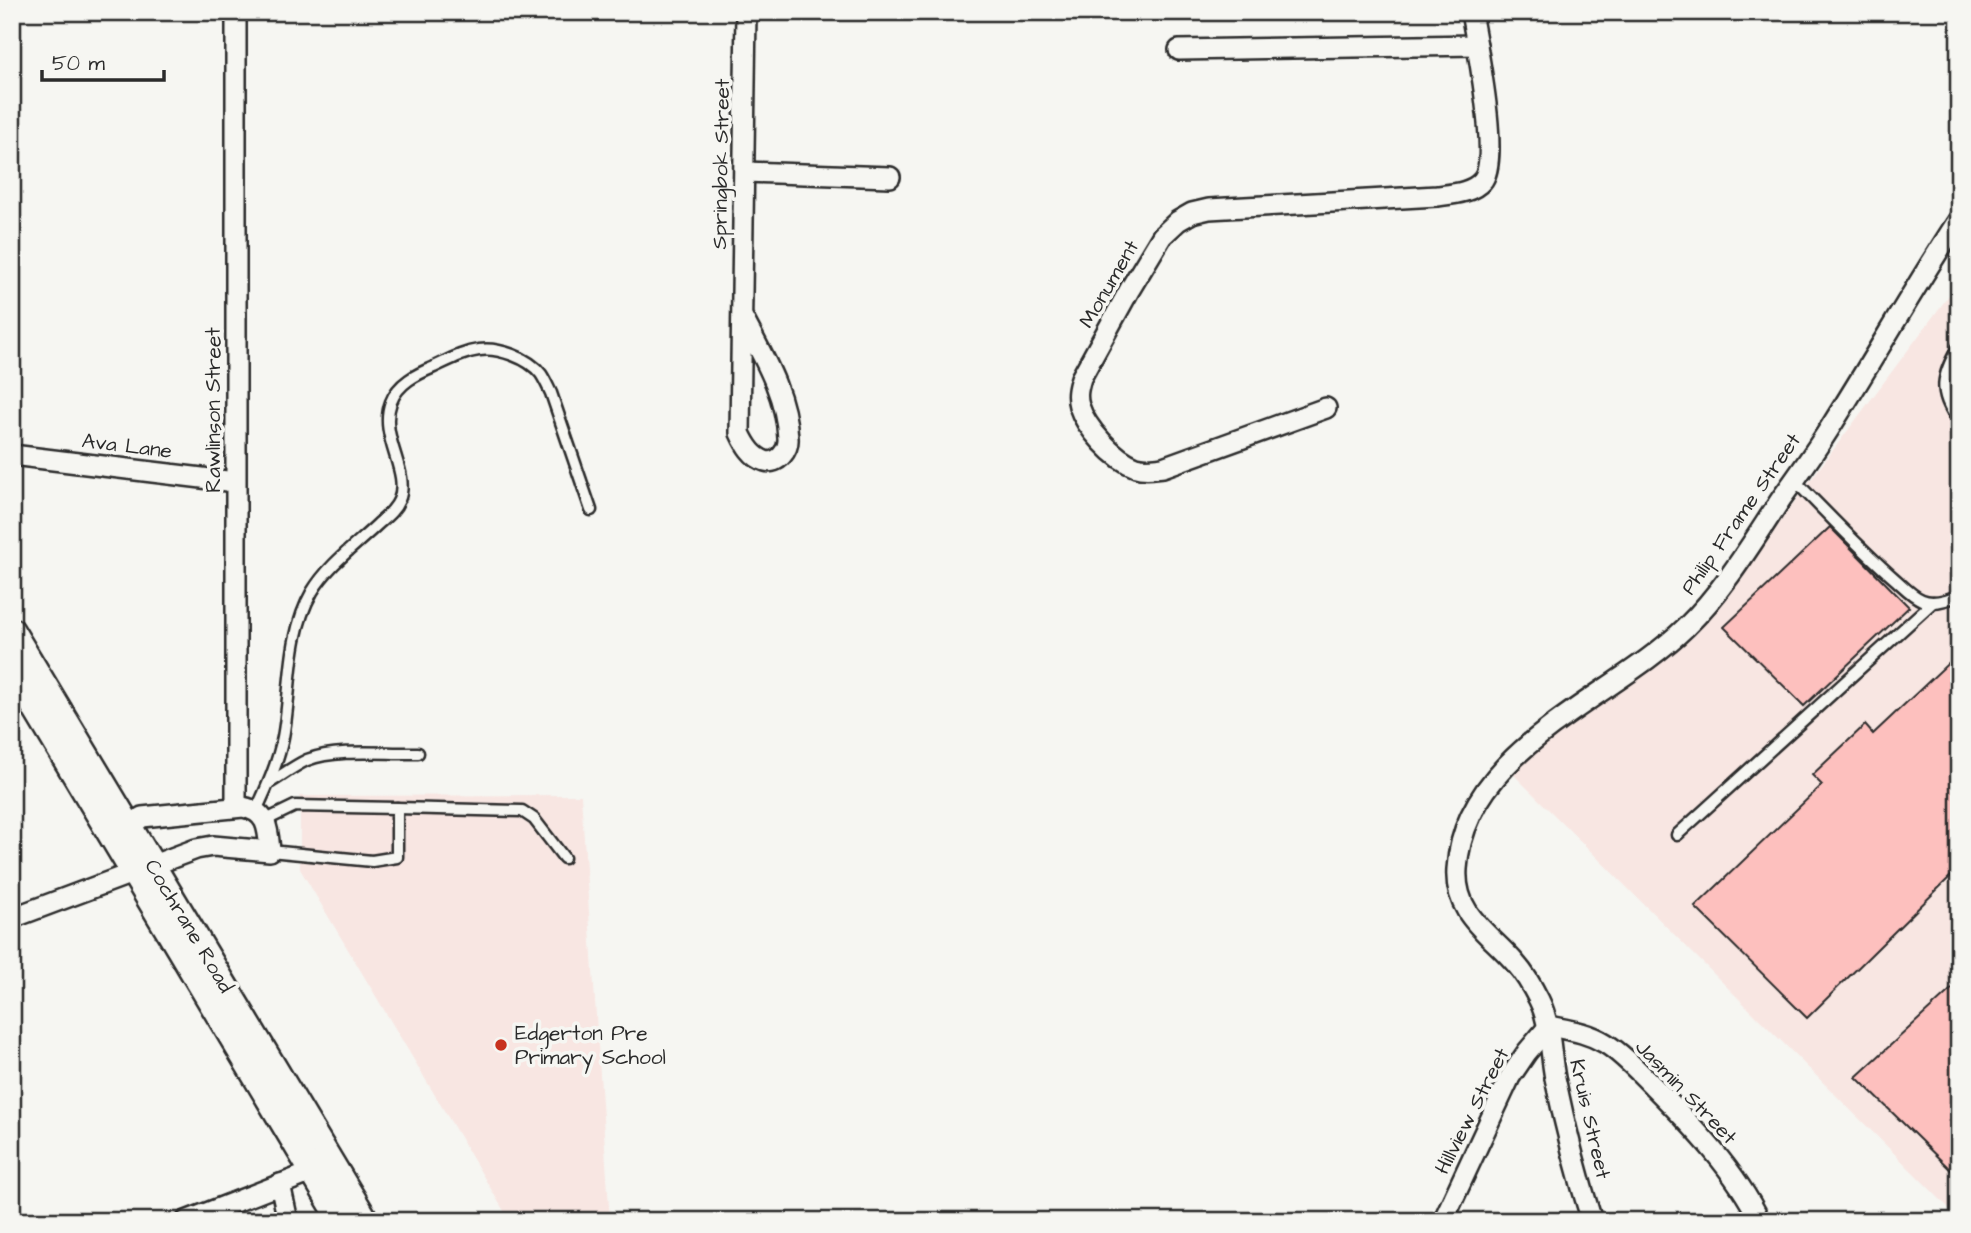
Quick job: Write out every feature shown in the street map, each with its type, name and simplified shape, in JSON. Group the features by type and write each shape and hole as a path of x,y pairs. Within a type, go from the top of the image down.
{"street":[{"name":"Rawlinson Street","path":"236,12 236,807"},
{"name":"Springbok Street","path":"742,316 773,376 786,412 789,441 786,452 773,461 757,457 748,448 740,433 746,12"},
{"path":"1179,50 1477,45 1471,12"},
{"name":"Monument","path":"1325,408 1163,467 1147,469 1136,467 1105,445 1086,421 1079,406 1077,391 1081,378 1162,236 1185,217 1209,209 1456,194 1481,183 1487,174 1490,153 1477,45"},
{"path":"745,172 890,177"},
{"name":"Philip Frame Street","path":"1549,1026 1541,1003 1518,965 1469,915 1458,894 1460,846 1479,797 1537,736 1632,672 1665,646 1688,625 1726,582 1832,425 1959,219"},
{"name":"Ava Lane","path":"12,455 235,482"},
{"name":"Cochrane Road","path":"12,630 124,837 322,1168 367,1221"},
{"name":"Cochrane Road","path":"12,671 124,837"},
{"path":"12,918 196,849 213,846 270,851 268,832 260,816 250,808 236,807 142,817 124,837"},
{"name":"Hillview Street","path":"1443,1221 1510,1077 1549,1026"},
{"name":"Kruis Street","path":"1549,1026 1558,1088 1573,1156 1592,1221"},
{"name":"Jasmin Street","path":"1549,1026 1581,1032 1606,1044 1627,1060 1719,1159 1760,1221"},
{"path":"186,1221 322,1168"},
{"name":"Cochrane Road","path":"322,1168 341,1221"},
{"path":"280,1184 288,1221"}],"lane":[{"path":"1959,346 1945,375 1944,396 1959,421"},
{"path":"260,816 283,736 297,631 312,592 342,557 396,507 400,499 402,489 387,422 391,401 402,386 415,375 481,349 513,356 535,368 542,375 551,393 591,510"},
{"path":"1794,480 1874,561 1923,601 1933,602 1959,595"},
{"path":"1677,835 1933,602"},
{"path":"269,783 305,761 324,755 418,753"},
{"path":"260,816 295,806 522,811 534,819 564,858"},
{"path":"270,851 372,861 397,857 397,808"}],"shaded area":[{"path":"1959,282 1959,1218 1508,769 1693,637"},
{"name":"Edgerton Pre Primary School","path":"581,795 610,1221 510,1221 300,869 300,796"}],"building":[{"path":"1830,527 1909,607 1804,706 1724,627"},
{"path":"1959,653 1959,868 1807,1018 1695,907 1822,785 1812,775 1865,725 1873,734"},
{"path":"1959,982 1959,1178 1856,1077"}],"place":[{"name":"Edgerton Pre Primary School","path":"501,1045"}]}
